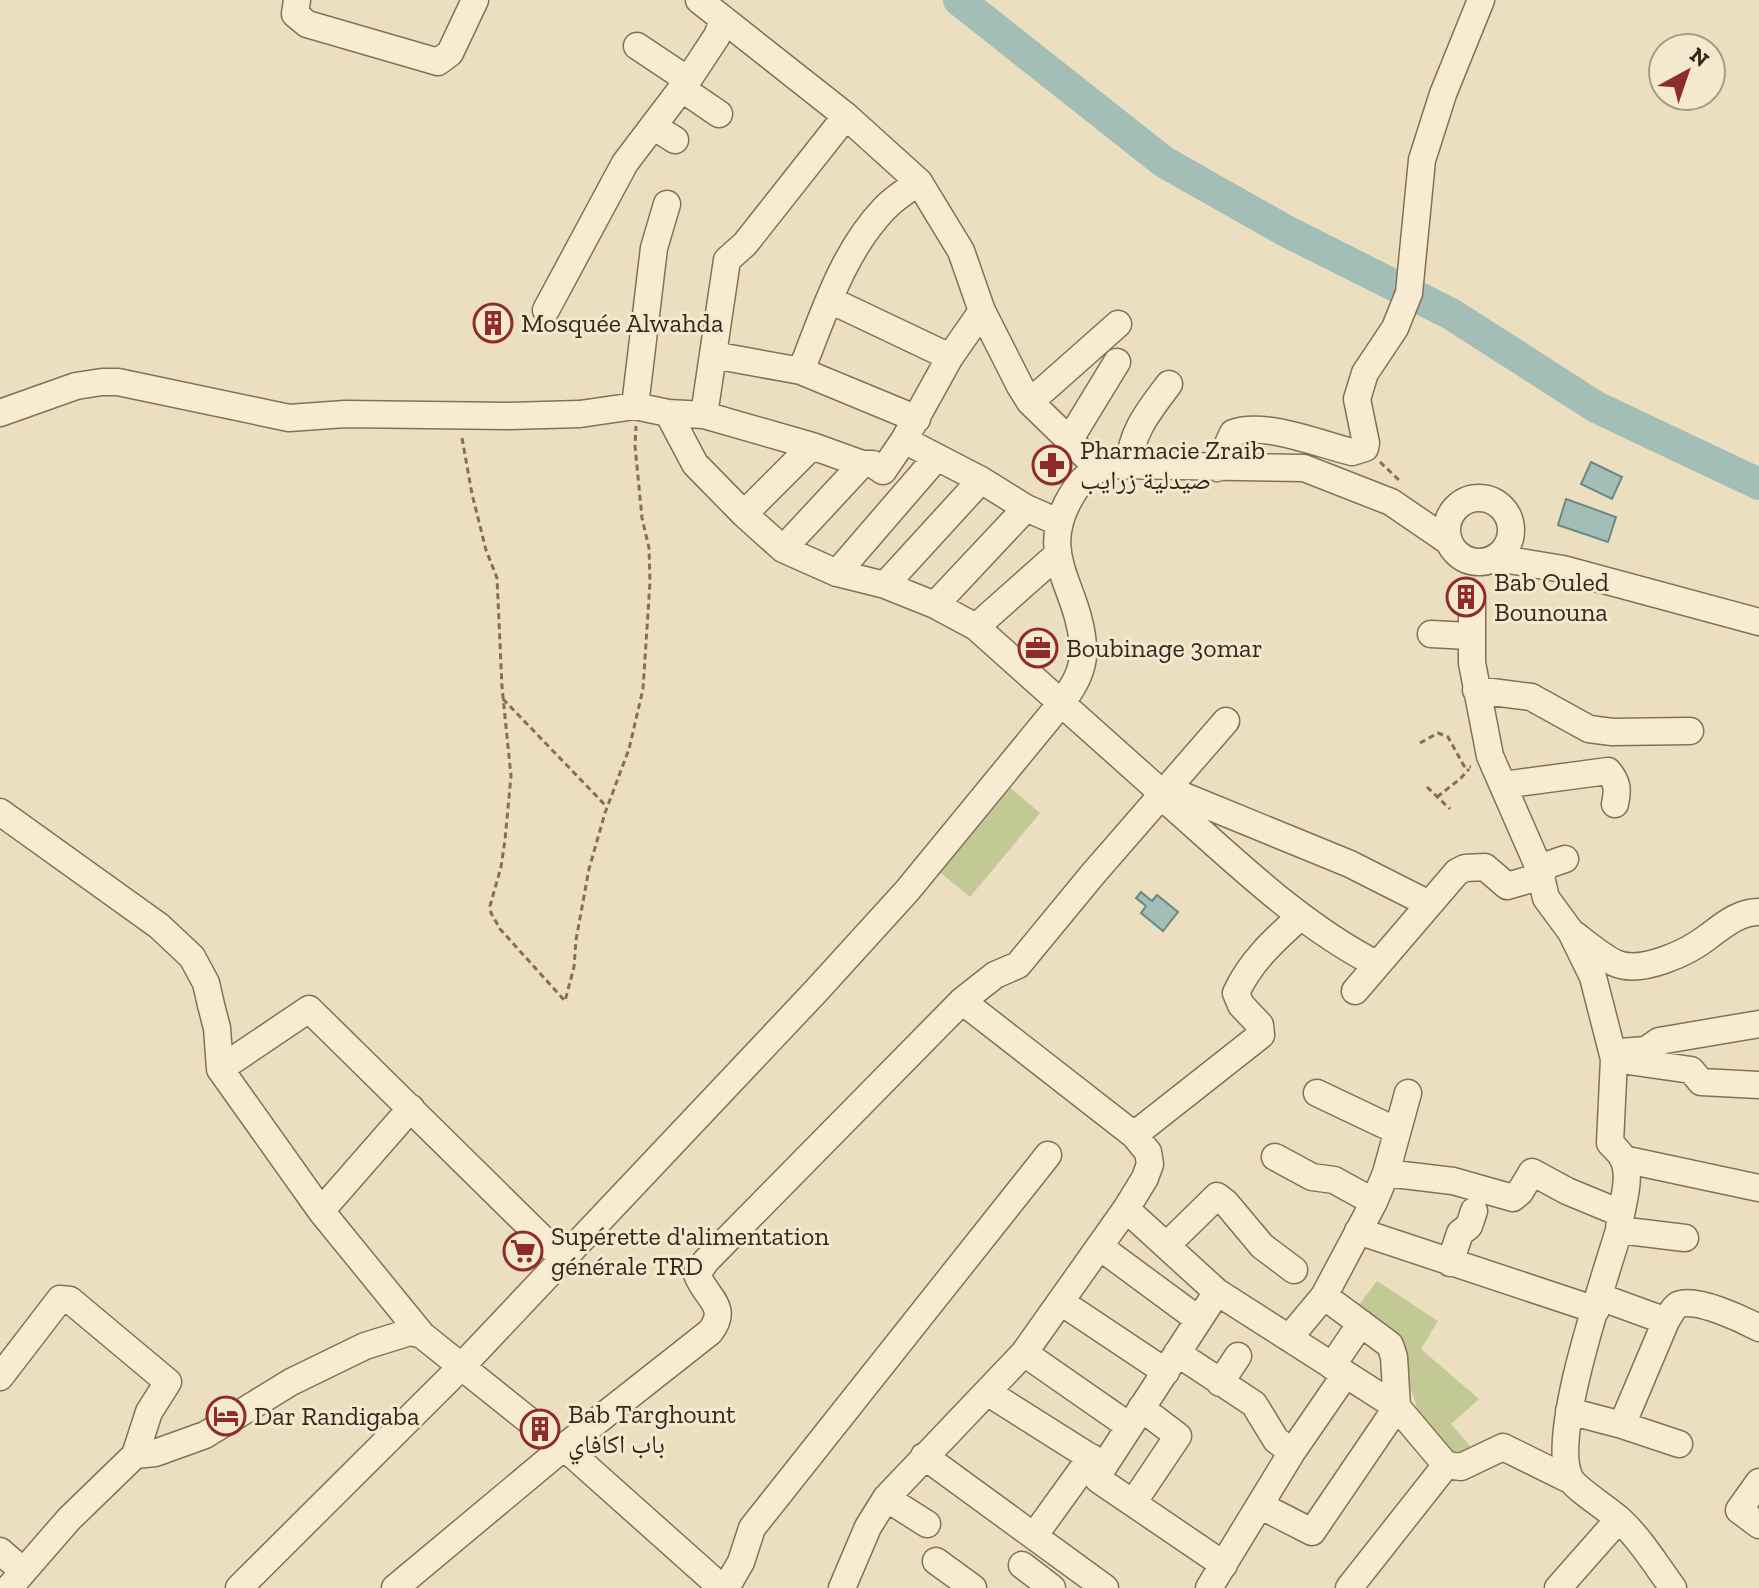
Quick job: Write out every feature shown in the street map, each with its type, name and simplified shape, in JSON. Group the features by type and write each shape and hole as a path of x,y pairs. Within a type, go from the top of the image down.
{"street":[{"path":"297,0 295,14 307,24 438,62 450,53 475,0"},
{"path":"699,0 846,116 919,182 961,251 982,311 1009,369 1030,402 1098,468"},
{"path":"1217,468 1233,433 1247,428 1264,429 1352,452 1365,448 1357,399 1365,373 1395,328 1409,293 1422,160 1443,94 1481,0"},
{"path":"546,310 625,163 685,84 717,36 723,20"},
{"path":"637,46 719,114"},
{"path":"704,415 727,260 745,244 846,116"},
{"path":"653,126 675,140"},
{"path":"801,371 848,258 870,224 887,206 919,182"},
{"path":"635,406 654,248 667,204"},
{"path":"830,300 950,357"},
{"path":"0,413 76,386 118,382 289,418 345,414 580,414 635,406 668,413 704,415 862,464 873,464 883,471 950,357 982,311"},
{"path":"1030,402 1118,324"},
{"path":"713,355 801,371 910,429 937,457 1026,508 1058,522"},
{"path":"1070,439 1117,362"},
{"path":"1130,465 1130,454 1143,418 1169,384"},
{"path":"668,413 695,464 783,549 837,573 885,585 935,605 976,627 1153,785 1161,796 1300,917 1376,964"},
{"path":"744,514 812,446"},
{"path":"837,573 937,457"},
{"path":"783,549 862,464"},
{"path":"239,1588 461,1367 860,944 1072,689 1082,667 1083,649 1080,626 1057,555 1055,537 1058,522 1075,489 1098,468 1130,465 1304,468 1391,502 1448,541 1458,554 1563,569 1759,622"},
{"path":"885,585 981,480"},
{"path":"1391,502 1445,507 1474,498 1494,501 1508,515 1512,534 1504,551 1486,560 1472,599 1470,636 1479,762 1503,785 1540,872 1546,898 1571,932 1593,977 1613,1056 1610,1143 1623,1159 1626,1192 1569,1411 1565,1458 1570,1480"},
{"path":"1445,507 1448,541"},
{"path":"935,605 1026,508"},
{"path":"1512,534 1563,569"},
{"path":"976,627 1057,555"},
{"path":"1431,634 1470,636"},
{"path":"1476,690 1531,697 1589,729 1612,732 1690,731"},
{"path":"395,1588 564,1447 710,1332 719,1320 719,1309 702,1287 697,1274 706,1261 962,1001 995,975 1018,965 1226,721"},
{"path":"1503,785 1608,771 1622,787"},
{"path":"1161,796 1179,794 1350,864 1429,904"},
{"path":"0,812 159,926 192,957 206,983 217,1028 220,1069 321,1211 422,1335 537,1427"},
{"path":"1355,991 1457,872 1465,868 1485,867 1507,886 1565,859"},
{"path":"1571,932 1617,964 1632,967 1675,957 1695,947 1745,912 1759,912"},
{"path":"1134,1135 1261,1035 1260,1025 1241,1005 1236,993 1243,977 1272,942 1300,917"},
{"path":"842,1588 868,1527 886,1498 1024,1353 1126,1209 1150,1164 1148,1152 1134,1135 962,1001"},
{"path":"220,1069 309,1009 564,1260"},
{"path":"1613,1056 1646,1050 1659,1041 1759,1024"},
{"path":"1613,1056 1691,1070 1701,1082 1759,1085"},
{"path":"1317,1093 1397,1131"},
{"path":"1289,1338 1324,1296 1374,1202 1386,1173 1408,1093"},
{"path":"321,1211 411,1108"},
{"path":"564,1447 724,1588 741,1562 752,1528 1048,1155"},
{"path":"1275,1157 1312,1177 1334,1180 1374,1202"},
{"path":"1623,1159 1759,1188"},
{"path":"1386,1173 1453,1181 1513,1198 1532,1172 1620,1222 1685,1238"},
{"path":"1167,1245 1217,1196 1262,1246 1294,1270"},
{"path":"1126,1209 1217,1292 1397,1407 1446,1465 1461,1467 1503,1447 1570,1480 1619,1519 1653,1557 1673,1588"},
{"path":"1450,1263 1460,1233 1469,1226 1474,1211"},
{"path":"1358,1231 1450,1263 1666,1321"},
{"path":"1100,1247 1199,1320"},
{"path":"1034,1536 1135,1417 1217,1292"},
{"path":"1266,1495 1265,1508 1312,1532 1397,1407 1393,1349 1324,1296"},
{"path":"0,1377 60,1299 70,1300 168,1382 149,1412 135,1455 69,1519 15,1579 0,1551"},
{"path":"1061,1302 1172,1362 1220,1383 1254,1404 1276,1440 1292,1452"},
{"path":"1622,1425 1666,1321 1677,1306 1685,1304 1724,1311 1759,1328"},
{"path":"1097,1461 1097,1478 1133,1503 1221,1580 1338,1371 1361,1323"},
{"path":"135,1455 155,1453 205,1435 291,1382 365,1346 410,1332 422,1335"},
{"path":"1024,1353 1135,1417 1178,1436 1133,1503"},
{"path":"1220,1383 1238,1356"},
{"path":"987,1392 1097,1461"},
{"path":"1569,1411 1679,1444"},
{"path":"924,1456 1105,1588"},
{"path":"1349,1588 1446,1465"},
{"path":"1759,1482 1739,1510 1759,1525"},
{"path":"886,1498 927,1524"},
{"path":"1558,1588 1619,1519"},
{"path":"936,1561 973,1588"},
{"path":"1022,1565 1052,1588"},
{"path":"1058,1588 1075,1566"}],"path":[{"path":"454,416 465,445 472,494 486,550 497,578 503,699 511,776 503,854 491,913 500,929 565,1001 574,967 589,869 607,807 629,749 643,689 648,642 649,548 642,518 635,446 635,406"},
{"path":"1365,448 1445,507"},
{"path":"503,699 607,807"},
{"path":"1420,743 1438,733 1448,737 1464,766 1479,762"},
{"path":"1437,797 1479,762"},
{"path":"1427,787 1450,809"}],"green space":[{"path":"1007,785 1040,813 970,897 937,870"},
{"path":"1377,1281 1438,1321 1421,1349 1479,1399 1451,1424 1472,1448 1459,1460 1419,1415 1412,1392 1336,1291 1360,1304"}],"water":[{"path":"1591,462 1622,477 1612,499 1581,484"},
{"path":"1566,499 1616,517 1608,542 1558,525"},
{"path":"1141,892 1152,901 1157,895 1178,912 1163,931 1141,913 1146,906 1136,898"}],"waterway":[{"path":"959,0 1164,162 1286,231 1451,314 1596,407 1759,484"}],"place":[{"name":"Mosquée Alwahda","path":"493,323"},
{"name":"Pharmacie Zraib صيدلية زرايب","path":"1052,465"},
{"name":"Bab Ouled Bounouna","path":"1466,597"},
{"name":"Boubinage 3omar","path":"1038,648"},
{"name":"Supérette d'alimentation générale TRD","path":"523,1251"},
{"name":"Dar Randigaba","path":"226,1416"},
{"name":"Bab Targhount باب اكافاي","path":"540,1429"}]}
